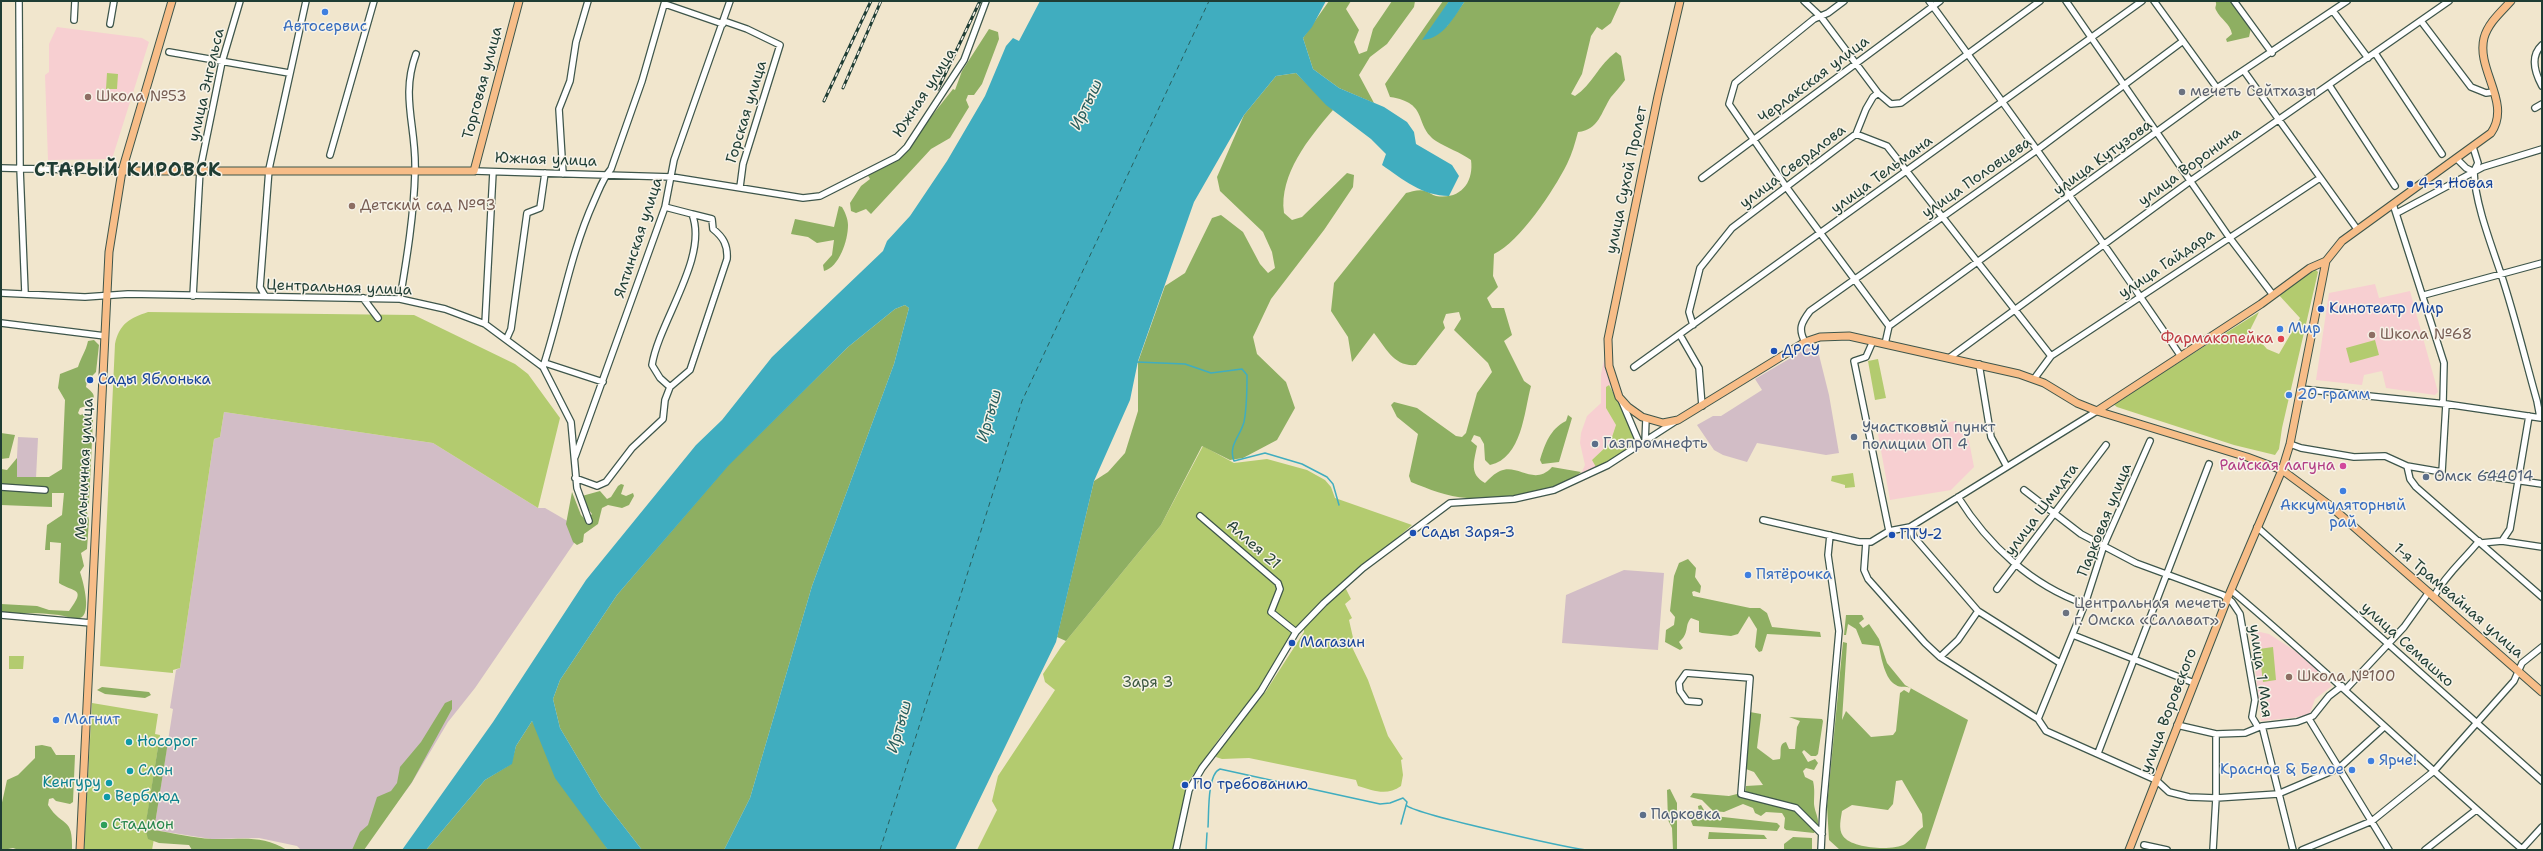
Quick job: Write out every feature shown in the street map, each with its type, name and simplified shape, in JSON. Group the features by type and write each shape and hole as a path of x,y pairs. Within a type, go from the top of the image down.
{"main road":[{"name":"Мельничная улица","path":"80,850 109,252 122,170 172,1"},
{"name":"Торговая улица","path":"474,171 519,1"},
{"name":"улица Сухой Пролет","path":"1619,397 1609,366 1608,339 1680,1"},
{"path":"2097,411 2273,295 2310,268 2326,261 2335,246 2357,229 2491,134 2496,126 2498,108 2484,56 2484,38 2494,20 2511,1"},
{"name":"Южная улица","path":"122,170 269,169 474,171"},
{"name":"улица Воровского","path":"2129,850 2228,597 2282,470 2290,444 2302,389 2326,261"},
{"name":"1-я Трамвайная улица","path":"1678,420 1805,342 1820,337 1836,335 1873,341 1979,364 2034,378 2077,403 2097,411 2248,457 2282,470 2328,504 2542,692"},
{"path":"1619,397 1628,407 1646,419 1663,423 1678,420"}],"street":[{"path":"19,1 20,168 25,293"},
{"path":"74,20 75,1"},
{"path":"110,24 114,1"},
{"name":"улица Энгельса","path":"193,296 200,170 222,62 240,1"},
{"path":"265,296 260,287 269,169 306,1"},
{"path":"330,155 374,1"},
{"path":"563,174 559,109 570,81 576,42 588,1"},
{"name":"Ялтинская улица","path":"574,459 665,207 672,177 674,160 730,1"},
{"name":"Южная улица","path":"474,171 672,177 812,198 897,157 907,147 964,60 986,1"},
{"path":"1804,1 1821,18 1878,94 1891,104 1901,103 1968,52 2040,1"},
{"path":"1844,1 1821,18 1814,19 1735,83 1729,104 1853,280 1889,326 1885,344"},
{"path":"1929,1 1968,52 2001,102 2071,197 2180,355"},
{"name":"Черлакская улица","path":"1702,178 1754,141 1940,1"},
{"path":"2066,1 2192,180 2229,237 2273,295"},
{"name":"улица Тельмана","path":"1634,367 1680,336 1908,172 2001,102 2142,1"},
{"path":"2154,1 2217,88"},
{"name":"улица Кутузова","path":"1889,326 2071,197 2217,88 2272,53 2347,1"},
{"path":"2236,2 2272,53"},
{"name":"улица Воронина","path":"1949,358 2192,180 2279,118 2421,21 2445,2"},
{"path":"603,382 544,365 572,259 588,213 606,175 611,169 642,81 665,3 723,23"},
{"path":"2333,11 2368,58"},
{"path":"2421,21 2471,87 2486,93 2494,92"},
{"name":"Горская улица","path":"723,23 747,29 780,45 744,164 740,187"},
{"name":"улица Половцева","path":"1805,342 1800,332 1801,323 1810,311 2037,150 2183,42"},
{"path":"2542,45 2536,53 2535,70 2542,86"},
{"path":"169,52 289,73"},
{"path":"2375,53 2442,154"},
{"path":"400,299 410,235 415,171 414,142 407,93 411,68 416,54"},
{"path":"2244,71 2357,229"},
{"path":"2329,85 2395,186"},
{"name":"улица Свердлова","path":"1692,326 1688,312 1700,268 1732,228 1787,188 1856,134 1866,109 1873,97 1878,94"},
{"path":"2535,108 2542,104"},
{"path":"1856,134 1887,146 2051,356"},
{"path":"2302,389 2445,404 2541,417 2501,274 2488,240 2486,224 2475,184 2474,172 2478,163 2473,147"},
{"path":"2397,213 2474,172 2542,149"},
{"path":"2457,159 2466,168 2474,172"},
{"name":"Южная улица","path":"1,168 122,170"},
{"path":"485,324 493,172"},
{"path":"507,338 511,329 527,213 540,208 545,173"},
{"name":"улица Гайдара","path":"2034,378 2051,356 2320,178"},
{"path":"2290,444 2301,448 2354,457 2385,456 2407,466 2442,472 2445,404 2444,363 2424,295 2393,204"},
{"path":"575,478 583,483 597,486 606,482 632,448 663,419 665,400 670,387 690,370 727,259 727,251 723,237 713,229 712,219 665,207"},
{"path":"670,387 660,378 652,365 664,324 686,280 696,237 696,223 692,214"},
{"path":"2424,295 2542,263"},
{"name":"Центральная улица","path":"1,293 85,297 265,296 400,299 445,309 485,324 544,365 571,422 575,478 580,502 589,521"},
{"path":"363,298 378,318"},
{"path":"1,324 105,336"},
{"path":"1680,336 1699,368 1702,406"},
{"path":"1873,341 1866,357 1854,361 1889,531"},
{"path":"1979,364 1991,437 2006,465"},
{"path":"1619,397 1638,435 1639,442 1634,449"},
{"path":"1762,520 1866,542 1875,540 1889,531 1910,527 2006,465 2097,411"},
{"path":"2502,541 2510,529 2529,416"},
{"path":"1646,419 1646,442"},
{"path":"1176,850 1182,813 1193,782 1218,744 1261,691 1296,632 1324,603 1363,568 1445,506 1455,502 1514,499 1542,494 1591,474 1646,442 1678,420"},
{"name":"Парковая улица","path":"2038,719 2085,604 2104,545 2150,441"},
{"name":"улица Шмидта","path":"1997,589 2106,445"},
{"path":"2098,753 2208,464"},
{"path":"2407,466 2410,479 2416,487 2542,597"},
{"path":"2487,476 2542,484"},
{"path":"1,487 45,490"},
{"path":"2024,490 2066,524 2136,563 2228,597"},
{"path":"1958,497 1971,519 1990,541 2016,564 2070,599 2085,604"},
{"name":"Аллея 21","path":"1200,516 1278,583 1280,588 1271,612 1296,632"},
{"path":"1910,527 1914,537 1978,612 2060,663"},
{"name":"улица Семашко","path":"2257,527 2542,781"},
{"path":"1828,850 1822,849 1822,834 1839,631 1828,555 1830,535"},
{"path":"2177,725 2216,734 2245,733 2260,726 2309,719 2329,696 2344,687 2388,645 2447,575 2463,561 2480,542 2502,541 2542,546"},
{"path":"1866,542 1864,570 1868,579 1925,643 1940,657 2038,719 2046,732 2075,746 2098,753 2156,780 2169,792 2189,797 2216,798 2278,794 2339,768 2384,727"},
{"path":"2231,590 2344,687 2384,727 2522,850 2542,827"},
{"name":"улица 1 Мая","path":"2228,597 2240,614 2255,700 2252,717 2260,726 2294,850"},
{"path":"1940,657 1958,640 1978,612"},
{"path":"1,616 91,623"},
{"path":"2073,635 2194,683"},
{"path":"2302,850 2372,821 2434,771 2514,681 2524,661 2542,647"},
{"path":"1699,702 1687,701 1683,697 1679,683 1686,673 1750,678 1741,794 1796,808 1822,834"},
{"path":"2309,719 2389,850"},
{"path":"2213,850 2216,798 2216,734"},
{"path":"2425,850 2476,810"},
{"path":"2144,845 2168,850"}],"shaded area":[{"name":"Школа №53","path":"57,27 142,38 149,42 112,159 48,160 45,75 49,72 49,44"},
{"name":"Школа №68","path":"2375,284 2379,298 2410,291 2438,392 2435,395 2386,388 2382,371 2364,375 2362,385 2316,380 2329,293"},
{"path":"1811,346 1817,347 1829,395 1839,453 1826,455 1757,443 1747,462 1723,455 1714,450 1697,425 1713,416 1721,416 1762,390 1755,379"},
{"path":"1605,356 1611,385 1609,385 1606,408 1616,425 1610,443 1592,460 1600,467 1579,478 1585,465 1580,443 1581,433 1587,416 1601,403 1601,374"},
{"path":"224,412 433,443 538,508 545,508 583,530 475,688 448,722 411,784 361,850 301,850 297,846 259,838 211,839 154,830 173,709 170,708 176,670 180,668 214,439 220,437"},
{"path":"1956,421 1969,441 1974,467 1951,490 1890,500 1878,434"},
{"path":"18,437 38,438 36,478 16,477"},
{"path":"1624,570 1664,573 1658,650 1562,643 1566,595"},
{"name":"Школа №100","path":"2251,630 2269,634 2306,658 2332,686 2315,699 2309,716 2261,721"}],"green space":[{"path":"1329,1 1351,1 1346,9 1359,30 1354,42 1359,54 1367,51 1373,29 1392,1 1415,1 1414,7 1387,44 1370,57 1359,75 1374,103 1339,88 1313,69 1303,38"},
{"path":"1443,1 1449,1 1442,14 1447,26 1465,1 1621,1 1611,23 1602,30 1597,27 1591,36 1582,74 1571,94 1575,96 1581,91 1605,62 1616,52 1621,56 1625,80 1611,97 1595,124 1585,131 1578,132 1567,164 1545,201 1515,239 1494,254 1493,276 1498,287 1487,298 1492,308 1504,308 1512,335 1504,341 1524,381 1531,386 1520,433 1509,453 1501,461 1490,465 1485,460 1484,444 1480,437 1474,435 1471,441 1477,446 1474,462 1475,472 1477,476 1485,483 1496,473 1507,469 1532,475 1545,473 1552,467 1581,472 1570,480 1557,486 1542,491 1511,497 1480,499 1452,496 1411,482 1409,476 1418,434 1397,417 1391,405 1394,402 1417,408 1456,436 1462,437 1466,433 1477,393 1492,372 1488,363 1454,330 1461,319 1459,312 1446,314 1443,322 1445,328 1416,365 1408,365 1396,360 1374,333 1352,362 1348,337 1331,311 1334,283 1406,193 1420,190 1436,196 1445,197 1459,192 1468,182 1471,160 1436,141 1429,135 1416,109 1411,104 1403,100 1390,97 1385,84"},
{"path":"2215,1 2230,1 2251,28 2249,37 2227,42 2226,39 2232,34 2231,30 2216,10"},
{"path":"989,29 998,32 999,39 982,84 974,95 968,95 966,100 969,107 950,138 931,149 871,214 866,209 856,213 851,211 850,203 861,186 870,179 867,174 900,156 953,89 955,90 962,71"},
{"path":"107,73 118,74 117,89 106,89"},
{"path":"1296,73 1333,110 1306,145 1291,171 1286,184 1284,213 1292,220 1302,217 1347,173 1354,175 1353,187 1324,230 1271,299 1253,337 1257,354 1286,382 1295,408 1277,440 1243,458 1230,460 1202,446 1161,525 1066,641 1057,637 1094,481 1108,472 1125,453 1138,411 1138,362 1165,286 1185,273 1212,218 1221,215 1243,232 1260,264 1268,273 1275,268 1272,252 1263,232 1220,191 1217,177 1244,115 1276,76"},
{"path":"839,206 842,207 845,213 848,231 842,252 838,259 829,269 824,271 823,265 832,255 834,240 817,243 808,237 791,234 795,219 834,227"},
{"path":"2315,269 2318,272 2282,428 2279,449 2275,455 2234,445 2117,407 2113,404 2259,312 2250,330 2267,349 2279,354 2300,318 2278,294"},
{"path":"905,305 909,308 894,364 812,586 750,798 724,850 642,850 601,797 560,728 553,699 560,680 617,595 729,464 848,347 895,309"},
{"path":"148,312 414,315 515,364 528,374 560,418 538,508 433,443 224,412 220,437 214,439 180,668 173,670 173,673 100,666 115,344 119,331 126,323 131,319"},
{"path":"94,340 99,345 96,372 87,381 86,387 93,394 94,398 92,404 80,408 78,413 80,415 88,413 93,420 89,503 86,508 89,520 87,549 81,553 84,566 80,572 86,595 85,613 82,617 75,619 49,614 1,613 1,604 37,606 49,610 69,611 77,598 78,594 74,590 59,583 61,543 50,542 50,550 45,550 47,525 62,515 64,493 52,493 52,507 1,505 1,469 7,470 17,458 17,477 49,477 62,469 65,400 58,388 60,374 78,367 88,341"},
{"path":"2375,340 2379,355 2350,363 2346,348"},
{"path":"1878,359 1886,398 1875,400 1868,361"},
{"path":"1609,385 1638,439 1635,446 1600,467 1596,467 1592,460 1610,443 1616,425 1606,408 1606,387"},
{"path":"1568,415 1572,418 1559,462 1542,464 1540,460 1549,438 1560,424 1566,421"},
{"path":"1,433 15,435 9,458 1,459"},
{"name":"Заря 3","path":"1203,446 1234,463 1267,459 1307,470 1325,480 1331,487 1335,498 1412,525 1297,626 1260,688 1221,736 1188,782 1174,850 977,850 997,810 992,801 998,776 1055,690 1045,682 1043,674 1061,647 1161,525"},
{"path":"1853,473 1855,487 1845,488 1845,485 1831,481 1832,476"},
{"path":"621,484 624,485 621,494 626,496 633,493 634,496 629,505 622,508 608,505 602,508 598,524 584,534 583,542 577,545 573,542 566,524 572,492 581,515 586,520 592,514 583,502 582,496 600,491 607,499 611,497"},
{"path":"1688,559 1696,568 1695,577 1701,586 1700,593 1694,591 1692,592 1693,596 1750,608 1760,608 1767,613 1772,627 1820,632 1821,637 1767,634 1762,651 1759,652 1755,647 1757,629 1749,616 1738,634 1731,636 1699,632 1699,621 1691,618 1685,636 1679,642 1683,648 1680,650 1665,642 1666,630 1674,625 1675,617 1670,611 1674,576 1679,563"},
{"path":"1345,587 1351,599 1345,604 1352,618 1349,620 1354,642 1351,645 1368,680 1388,736 1403,759 1401,760 1403,775 1401,786 1391,791 1380,792 1358,786 1356,780 1249,758 1222,759 1216,757 1217,752 1266,691 1304,632 1304,628"},
{"path":"1846,615 1862,615 1864,619 1859,623 1863,628 1869,624 1879,639 1887,663 1905,685 1910,688 1898,686 1889,678 1884,668 1879,646 1862,644 1856,629 1848,624 1846,635 1844,635"},
{"path":"1843,642 1847,643 1842,720 1846,711 1871,737 1893,735 1896,731 1900,693 1904,690 1909,693 1911,688 1968,720 1925,850 1840,850 1829,840 1827,806","holes":["1902,780 1922,814 1923,827 1905,844 1892,848 1873,848 1855,844 1841,833 1840,824 1842,811 1852,805 1888,810 1893,804 1896,781"]},
{"path":"2273,647 2276,680 2263,682 2259,649"},
{"path":"9,656 24,656 23,669 9,669"},
{"path":"102,687 149,692 151,695 145,698 105,694 97,690"},
{"path":"452,700 452,709 412,782 364,850 352,850 360,832 368,825 377,797 391,791 397,783 400,767 421,742 445,703"},
{"path":"92,703 158,714 155,734 160,735 145,830 155,833 152,850 84,850"},
{"path":"1750,712 1761,714 1757,748 1773,760 1780,759 1781,746 1786,742 1789,749 1795,749 1797,727 1800,721 1789,717 1822,719 1823,721 1818,754 1816,756 1811,756 1804,750 1802,752 1808,762 1815,759 1818,763 1814,770 1806,768 1803,771 1805,777 1813,781 1814,784 1814,804 1818,819 1818,826 1814,833 1786,830 1784,828 1785,818 1782,813 1766,812 1761,816 1755,813 1753,808 1743,804 1724,812 1713,811 1702,800 1690,797 1693,793 1729,796 1737,794 1745,795 1746,786 1763,785 1754,772 1746,769"},
{"path":"532,721 608,850 426,850 485,780 511,764 516,746"},
{"path":"168,742 154,830 190,837 259,840 278,845 287,850 192,850 189,845 159,843 148,839 145,828 158,747"},
{"path":"42,745 51,747 56,755 75,755 73,802 70,804 56,801 53,798 49,799 48,805 53,812 69,827 72,839 72,850 19,850 13,848 3,850 1,848 1,807 7,780 18,775 35,758 35,746"},
{"path":"1670,789 1677,803 1677,850 1673,850 1672,828 1668,820 1667,790"},
{"path":"1701,805 1704,810 1714,816 1777,823 1780,826 1777,831 1693,826 1689,816 1693,814 1697,820 1700,819 1698,806"},
{"path":"1709,832 1764,835 1767,839 1708,839"},
{"path":"1793,837 1812,838 1812,850 1784,850 1784,844"}],"water":[{"name":"Иртыш","path":"1040,1 1326,1 1312,27 1303,38 1313,69 1339,88 1384,107 1407,122 1414,132 1416,144 1452,165 1459,176 1449,196 1430,193 1405,181 1382,165 1386,154 1371,139 1326,105 1296,73 1276,76 1244,115 1194,202 1138,361 1130,400 1094,481 1056,642 955,850 724,850 750,798 812,586 894,364 909,308 905,305 895,309 848,347 729,465 617,595 560,680 553,699 560,728 601,797 642,850 608,850 555,778 532,721 516,746 512,764 485,780 426,850 402,850 493,722 586,580 696,445 722,420 772,357 883,251 887,241 910,216 947,161 985,96 1006,46 1013,38 1019,41"},
{"path":"1449,1 1465,1 1452,20 1442,31 1436,36 1422,40"}],"waterway":[{"path":"1137,362 1185,364 1211,373 1242,369 1247,375 1246,405 1244,422 1232,450 1234,461 1265,453 1302,464 1327,477 1333,484 1339,505"},
{"path":"1208,827 1211,786 1216,772 1220,769 1380,804 1390,803 1403,798 1407,802 1401,824"},
{"path":"1406,805 1460,822 1586,850"},
{"path":"1206,850 1207,833"}],"ferry route":[{"path":"880,850 1022,401 1209,1"}],"railway":[{"path":"824,101 871,1"},
{"path":"843,88 881,1"},
{"path":"938,89 980,1"}],"place":[{"name":"Автосервис","path":"325,12"},
{"name":"мечеть Сейтхазы","path":"2182,92"},
{"name":"Школа №53","path":"88,97"},
{"name":"4-я Новая","path":"2410,184"},
{"name":"Детский сад №93","path":"352,206"},
{"name":"Кинотеатр Мир","path":"2321,309"},
{"name":"Мир","path":"2280,329"},
{"name":"Школа №68","path":"2372,335"},
{"name":"Фармакопейка","path":"2281,339"},
{"name":"ДРСУ","path":"1774,351"},
{"name":"Сады Яблонька","path":"90,380"},
{"name":"20 грамм","path":"2289,395"},
{"name":"Участковый пункт полиции ОП 4","path":"1854,437"},
{"name":"Газпромнефть","path":"1595,444"},
{"name":"Райская лагуна","path":"2343,466"},
{"name":"Омск 644014","path":"2426,477"},
{"name":"Аккумуляторный рай","path":"2343,491"},
{"name":"Сады Заря-3","path":"1413,533"},
{"name":"ПТУ-2","path":"1892,535"},
{"name":"Пятёрочка","path":"1748,575"},
{"name":"Центральная мечеть г. Омска «Салават»","path":"2066,613"},
{"name":"Магазин","path":"1292,643"},
{"name":"Школа №100","path":"2289,677"},
{"name":"Магнит","path":"56,720"},
{"name":"Носорог","path":"129,742"},
{"name":"Ярче!","path":"2371,761"},
{"name":"Красное & Белое","path":"2352,770"},
{"name":"Слон","path":"130,771"},
{"name":"Кенгуру","path":"109,783"},
{"name":"По требованию","path":"1185,785"},
{"name":"Верблюд","path":"107,797"},
{"name":"Парковка","path":"1643,815"},
{"name":"Стадион","path":"104,825"}],"district":[{"name":"СТАРЫЙ КИРОВСК","path":"128,171"}]}
